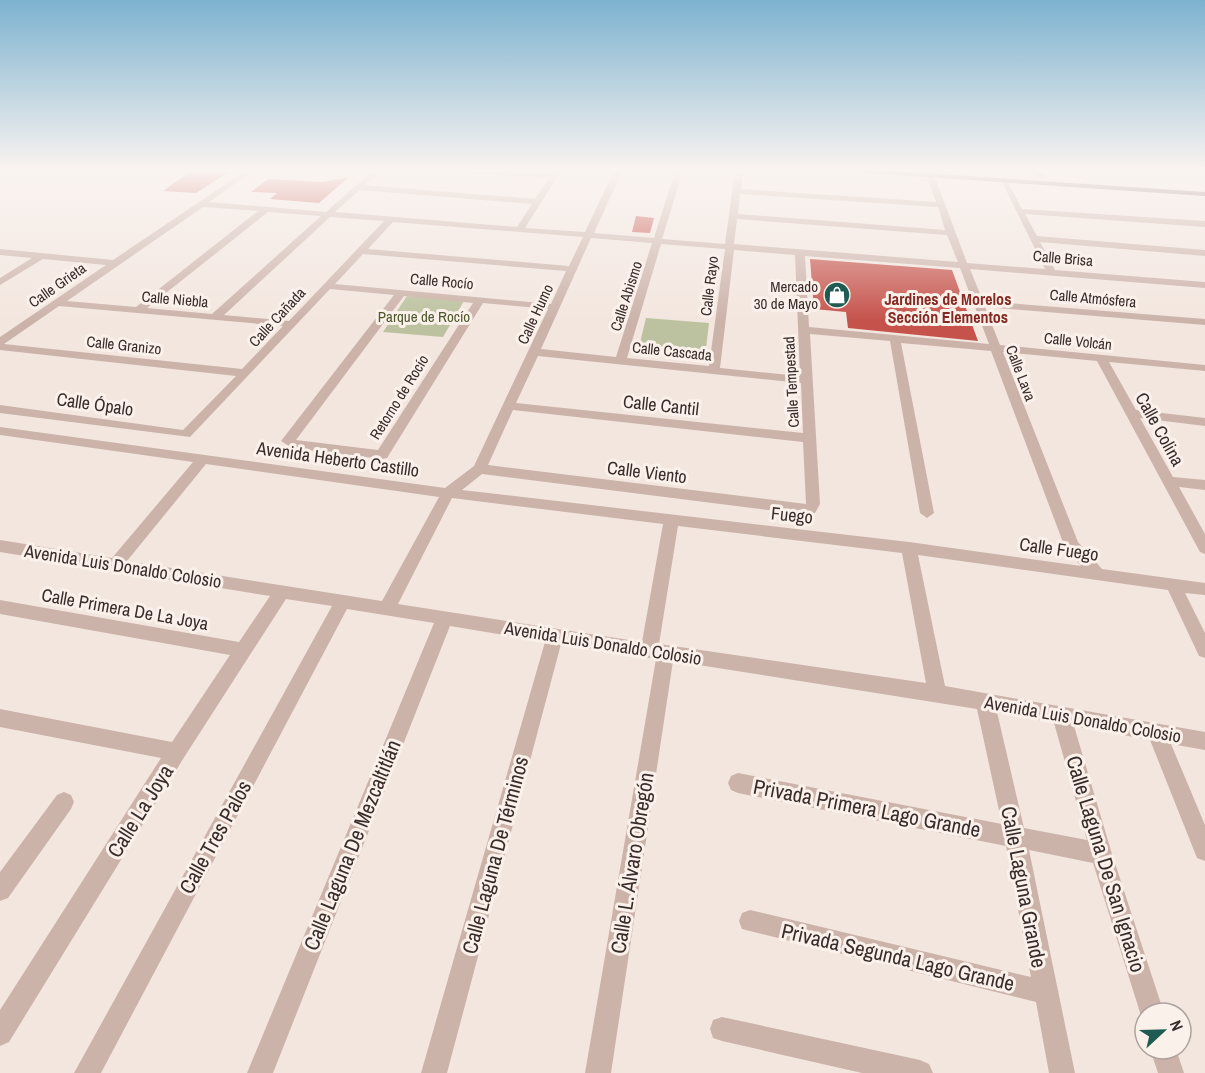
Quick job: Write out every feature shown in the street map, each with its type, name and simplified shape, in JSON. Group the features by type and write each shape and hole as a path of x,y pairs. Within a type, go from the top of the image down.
{"street":[{"name":"Calle Grieta","path":"0,342 175,221"},
{"path":"137,311 251,221"},
{"path":"214,318 320,221"},
{"name":"Calle Cañada","path":"185,434 389,221"},
{"name":"Calle Brisa","path":"418,221 1205,285"},
{"path":"520,229 525,221"},
{"name":"Calle Humo","path":"479,469 596,221"},
{"name":"Calle Abismo","path":"620,361 665,221"},
{"name":"Calle Rayo","path":"714,370 733,221"},
{"path":"799,221 951,233"},
{"name":"Calle Lava","path":"946,221 1072,545 1097,574"},
{"path":"1026,221 1052,273"},
{"path":"1163,221 1205,224"},
{"path":"1036,239 1205,253"},
{"path":"360,251 573,270"},
{"path":"0,252 113,263"},
{"name":"Calle Tempestad","path":"800,253 813,504 810,509"},
{"path":"0,282 40,256"},
{"name":"Calle Rocío","path":"327,286 555,307"},
{"name":"Retorno de Rocío","path":"401,293 288,441 292,444 382,455 480,300"},
{"name":"Calle Niebla","path":"57,303 291,324"},
{"name":"Calle Atmósfera","path":"980,304 1205,322"},
{"name":"Calle Volcán","path":"804,330 1205,368"},
{"path":"895,338 927,513"},
{"name":"Calle Granizo","path":"0,347 245,373"},
{"name":"Calle Cascada","path":"534,352 806,380"},
{"name":"Calle Colina","path":"1101,358 1205,548"},
{"name":"Calle Cantil","path":"509,406 809,438"},
{"name":"Calle Ópalo","path":"0,409 185,434"},
{"path":"1130,413 1205,422"},
{"path":"0,442 6,432 36,414"},
{"name":"Avenida Heberto Castillo","path":"6,432 448,493 671,521"},
{"path":"114,566 203,459"},
{"path":"387,608 448,493 479,469"},
{"name":"Calle Viento","path":"479,469 810,509"},
{"path":"1168,480 1205,485"},
{"name":"Fuego","path":"671,521 909,548"},
{"name":"Calle L. Álvaro Obregón","path":"598,1073 658,652 671,521"},
{"name":"Avenida Luis Donaldo Colosio","path":"0,546 555,636 937,693 1205,741"},
{"path":"909,548 937,693"},
{"name":"Calle Fuego","path":"909,548 1205,589"},
{"path":"1173,584 1205,651"},
{"name":"Calle La Joya","path":"0,1033 176,752 282,591"},
{"name":"Calle Tres Palos","path":"87,1073 344,600"},
{"name":"Calle Primera De La Joya","path":"0,607 244,650"},
{"name":"Calle Laguna De Mezcaltitlán","path":"260,1073 445,618"},
{"name":"Calle Laguna De Términos","path":"434,1073 555,636"},
{"name":"Calle Laguna Grande","path":"985,702 1015,836 1062,1073"},
{"name":"Calle Laguna De San Ignacio","path":"1062,716 1101,854 1148,1001"},
{"path":"0,718 176,752"},
{"path":"1157,733 1205,850"},
{"name":"Privada Primera Lago Grande","path":"738,783 1101,854"},
{"path":"0,890 64,802"},
{"name":"Privada Segunda Lago Grande","path":"750,921 1045,992"},
{"path":"722,1029 920,1073"}],"green space":[{"name":"Parque de Rocío","path":"407,296 464,301 443,337 383,332"},
{"path":"646,318 709,323 705,357 638,351"}],"building":[{"path":"635,221 653,221 650,233 632,232"},
{"name":"Mercado 30 de Mayo","path":"810,259 952,270 978,341 848,328 846,312 814,309"}],"place":[{"name":"Mercado 30 de Mayo","path":"837,295"}],"district":[{"name":"Jardines de Morelos Sección Elementos","path":"948,308"}]}
